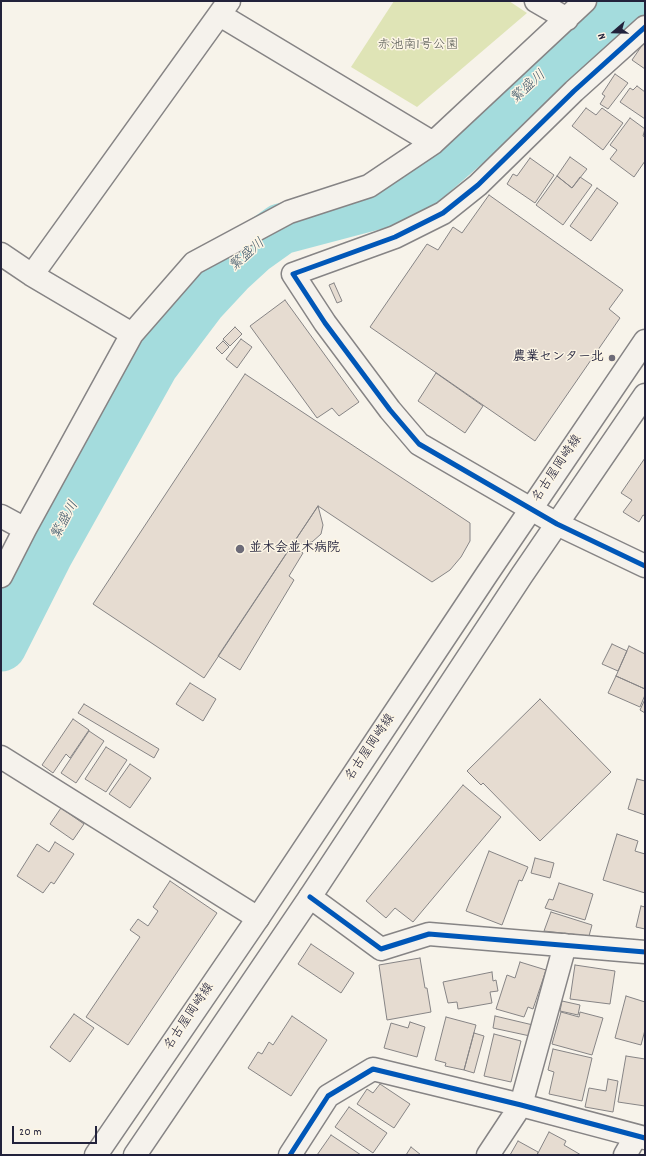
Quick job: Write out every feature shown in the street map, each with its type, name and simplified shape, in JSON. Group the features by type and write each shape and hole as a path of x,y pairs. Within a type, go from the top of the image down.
{"street":[{"path":"536,1 567,19"},
{"path":"1,576 25,529 132,334 194,263 289,212 369,186 433,143 585,1"},
{"path":"32,275 224,8 433,143"},
{"path":"645,27 574,91 478,185 443,213 394,238 293,274 325,323 390,410 419,444 557,524 645,566"},
{"path":"1,254 32,275 132,334"},
{"name":"名古屋岡崎線","path":"96,1155 258,918 530,509 645,340"},
{"path":"135,1155 310,897 557,524 645,395"},
{"path":"1,516 25,529"},
{"path":"1,757 258,918"},
{"path":"310,897 381,949 430,934 645,952"},
{"path":"488,1155 521,1105 565,945"},
{"path":"290,1155 328,1096 374,1069 521,1105 640,1137 626,1155"}],"green space":[{"name":"赤池南1号公園","path":"394,1 509,1 527,13 417,107 351,67"}],"building":[{"path":"643,44 645,45 645,69 632,60"},
{"path":"615,74 628,83 608,109 600,104 605,96 602,94"},
{"path":"637,86 645,92 645,119 620,102 630,88 633,90"},
{"path":"586,108 596,115 602,108 623,123 603,150 572,126"},
{"path":"630,118 645,129 643,136 645,137 645,161 634,177 610,159 617,150 610,145"},
{"path":"570,157 587,169 572,188 557,176"},
{"path":"530,158 554,175 535,203 507,184 513,174 517,176"},
{"path":"557,176 572,188 580,177 592,185 563,225 536,205"},
{"path":"597,188 618,203 591,241 570,226"},
{"path":"489,195 623,290 609,309 620,318 535,441 370,327 427,244 438,250 453,227 462,233"},
{"path":"334,283 342,301 337,303 329,285"},
{"path":"285,300 359,402 339,416 332,408 317,418 250,326"},
{"path":"235,327 242,334 230,346 223,339"},
{"path":"241,339 252,347 237,368 226,359"},
{"path":"223,341 229,347 222,354 216,348"},
{"path":"436,373 483,406 465,433 418,401"},
{"path":"245,374 470,523 470,541 461,557 450,570 432,582 318,506 204,678 93,604"},
{"path":"645,458 645,516 643,515 639,522 623,512 632,500 621,493"},
{"path":"318,506 323,525 321,534 312,542 300,544 296,549 303,553 289,576 294,580 240,670 218,656"},
{"path":"612,644 627,651 618,671 602,664"},
{"path":"629,646 645,654 645,689 616,676"},
{"path":"616,676 645,689 645,695 640,707 608,693"},
{"path":"190,683 216,699 203,721 176,704"},
{"path":"540,699 611,772 540,841 483,783 481,785 467,771"},
{"path":"645,699 645,713 640,710"},
{"path":"84,704 159,749 154,758 78,713"},
{"path":"73,719 89,730 70,758 66,754 53,773 42,765"},
{"path":"89,731 104,741 76,783 61,773"},
{"path":"106,747 127,760 106,792 85,779"},
{"path":"130,764 151,778 130,808 109,794"},
{"path":"637,779 645,781 645,815 628,809"},
{"path":"463,785 501,817 413,922 395,908 386,918 366,901"},
{"path":"61,808 84,824 73,840 50,824"},
{"path":"617,834 638,841 635,851 645,854 645,893 603,880"},
{"path":"55,842 74,854 54,884 51,882 43,893 17,876 37,844 49,852"},
{"path":"489,851 528,867 522,881 519,880 502,925 466,911"},
{"path":"535,858 554,863 550,878 531,873"},
{"path":"170,881 217,913 128,1045 86,1017 140,937 130,930 138,919 148,926 158,911 153,907"},
{"path":"559,883 593,894 585,920 545,908 549,899 553,900"},
{"path":"641,906 645,907 645,929 636,927"},
{"path":"551,912 592,925 589,936 544,931"},
{"path":"311,944 354,973 341,993 298,964"},
{"path":"420,958 431,1012 387,1020 379,965"},
{"path":"520,962 546,970 533,1009 528,1007 524,1017 496,1009 507,975 515,978"},
{"path":"575,965 615,971 610,1004 570,999"},
{"path":"492,972 493,981 496,980 498,991 490,992 492,1003 458,1009 457,1002 448,1003 443,982"},
{"path":"626,996 645,1002 645,1030 641,1045 615,1038"},
{"path":"562,1001 580,1005 578,1015 560,1011"},
{"path":"561,1012 579,1017 580,1012 603,1018 592,1055 552,1044"},
{"path":"74,1014 94,1028 70,1062 50,1047"},
{"path":"292,1016 327,1040 291,1096 248,1068 258,1052 262,1054 269,1042 273,1045"},
{"path":"495,1016 533,1025 530,1036 493,1028"},
{"path":"446,1017 476,1025 464,1070 445,1066 446,1063 435,1060"},
{"path":"410,1022 425,1027 417,1057 384,1048 391,1023 408,1028"},
{"path":"474,1033 484,1036 474,1073 464,1070"},
{"path":"494,1034 521,1041 511,1082 484,1076"},
{"path":"553,1049 592,1058 582,1101 549,1094 554,1072 548,1070"},
{"path":"626,1056 645,1059 645,1106 618,1102"},
{"path":"608,1079 618,1081 613,1112 585,1107 589,1088 606,1091"},
{"path":"380,1084 410,1104 394,1128 357,1104 367,1089 373,1093"},
{"path":"349,1107 387,1133 373,1153 335,1127"},
{"path":"549,1132 566,1141 564,1145 581,1155 537,1155"},
{"path":"331,1135 361,1155 317,1155"},
{"path":"518,1141 538,1152 537,1155 510,1155"},
{"path":"411,1147 421,1155 406,1155"}],"waterway":[{"name":"繁盛川","path":"1,646 48,553 153,365 202,300 229,271 253,249 281,229 406,196 542,78 623,1"}],"cycle path":[{"path":"645,27 574,91 478,185 443,213 395,237 293,274 325,323 390,410 419,444 557,524 645,566"},
{"path":"310,897 381,949 429,934 645,952"},
{"path":"290,1155 328,1096 373,1069 521,1105 645,1138"}],"place":[{"name":"農業センター北","path":"612,358"},
{"name":"並木会並木病院","path":"240,549"}]}
